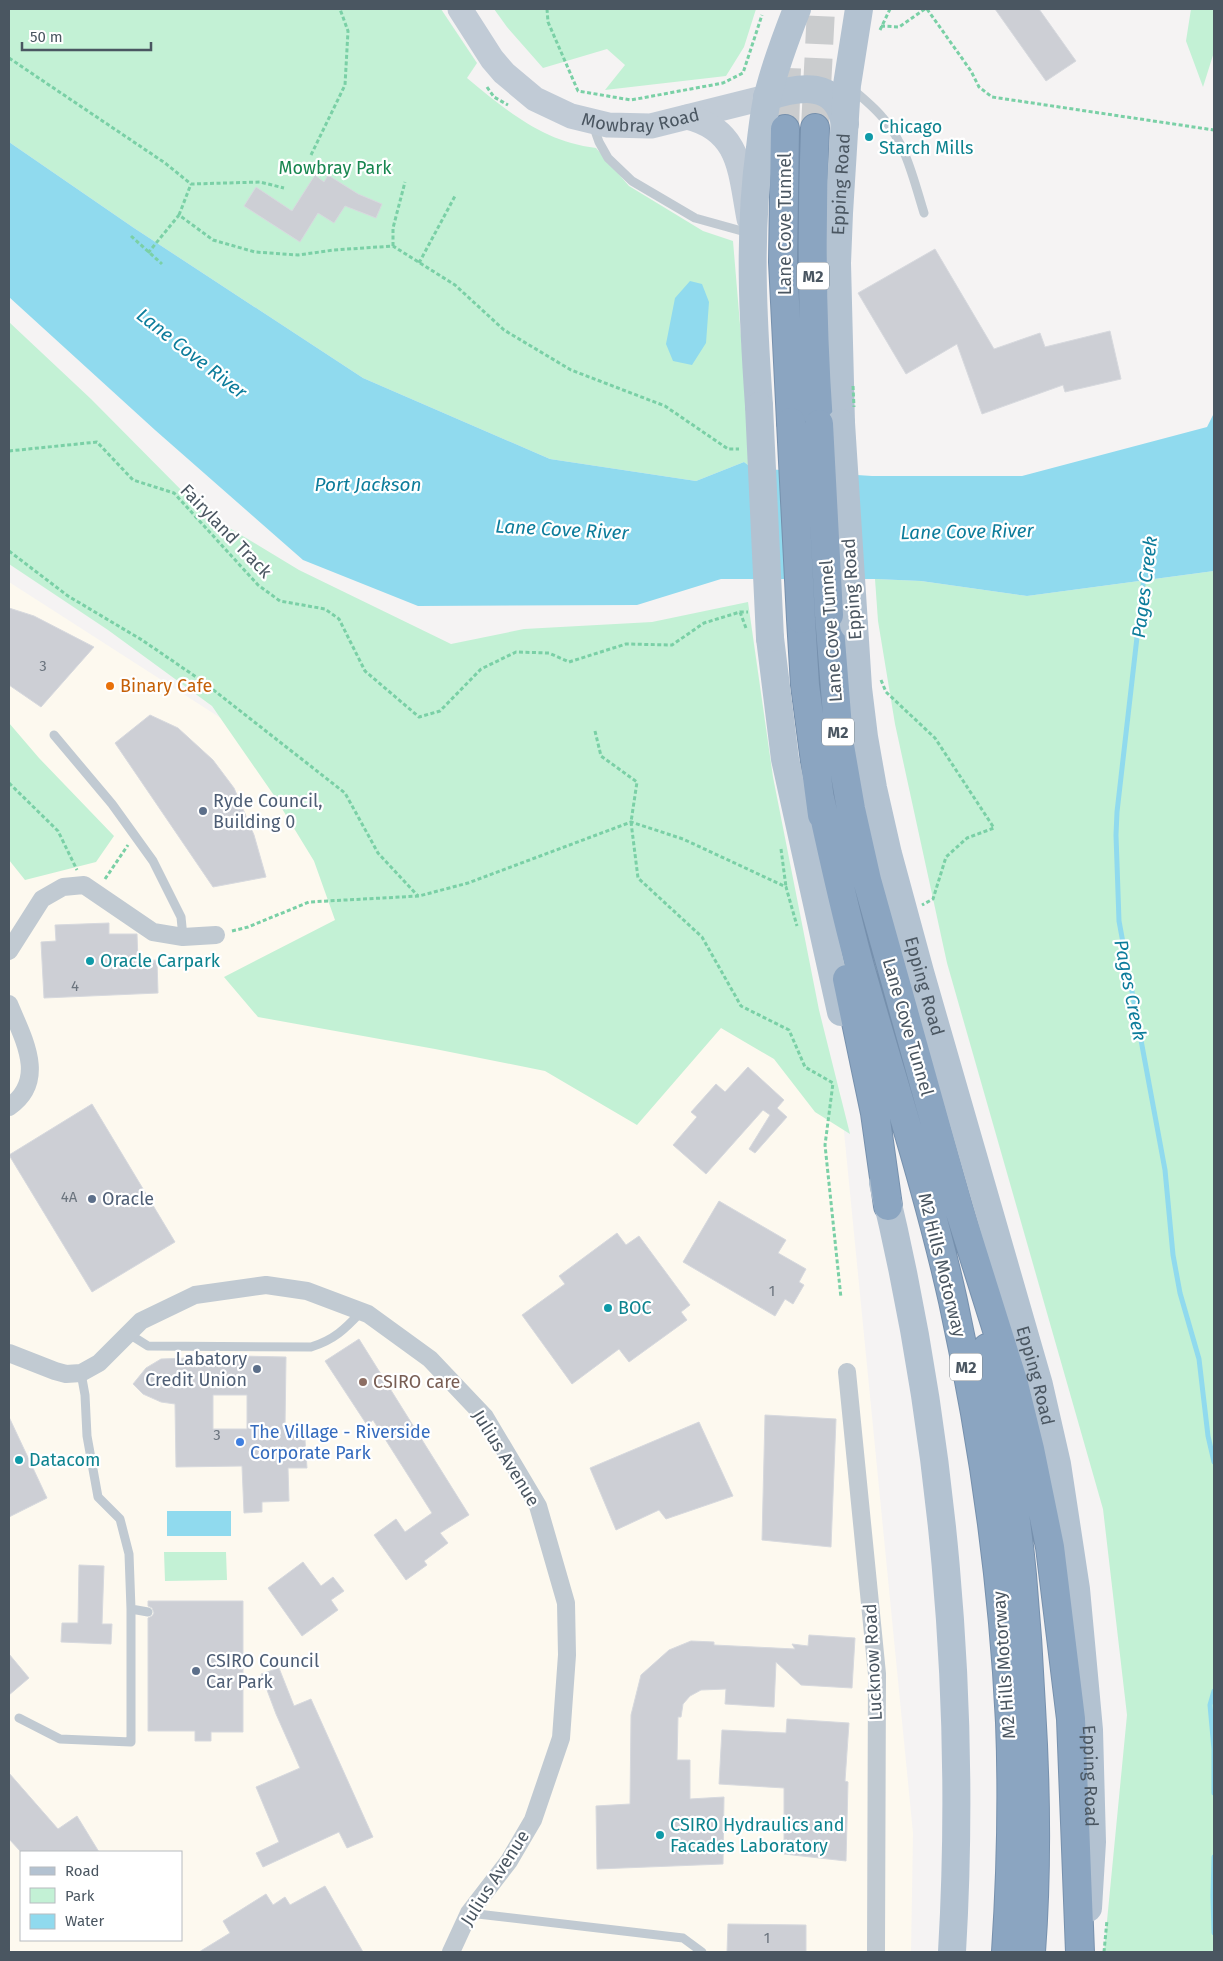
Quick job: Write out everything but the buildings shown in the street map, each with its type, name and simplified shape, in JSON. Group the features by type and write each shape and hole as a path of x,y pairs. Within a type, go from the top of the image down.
{"highway":[{"name":"Lane Cove Tunnel","path":"815,128 812,223 815,361 830,424 829,615 839,740 851,809 886,951 959,1209"},
{"name":"Lane Cove Tunnel","path":"786,129 783,262 801,619 805,685 820,798"},
{"name":"M2 Hills Motorway","path":"820,798 861,967 933,1219 952,1299 981,1447 1005,1644 1010,1724 1011,1802 1006,1952"},
{"name":"M2","path":"820,798 844,966 875,1113 888,1206"},
{"name":"M2 Hills Motorway","path":"959,1209 1000,1415 1022,1574 1033,1745 1036,1838 1031,1952"},
{"name":"M2","path":"959,1209 1014,1384 1030,1449 1050,1547 1071,1719 1081,1952"}],"main road":[{"name":"Mowbray Road","path":"460,9 492,59 519,87 535,99 571,116 593,122 651,126 799,88 811,88 831,96 839,105 845,124"},
{"path":"797,9 776,66 757,171 752,232 752,316 759,406 770,638 786,768 842,1017 888,1206 916,1336 946,1561 953,1662 956,1810 952,1952"},
{"path":"772,95 788,78 795,66 817,9"},
{"name":"Epping Road","path":"859,9 848,85 845,124 830,424 854,625 858,688 873,788 888,854 1036,1376 1060,1482 1076,1589 1089,1730 1092,1842 1090,1888 1081,1952"},
{"path":"687,117 716,128 729,142 738,165 752,232"}],"street":[{"path":"9,951 42,899 63,887 84,885 153,932 183,937 216,935"},
{"path":"9,1004 30,1061 30,1082 18,1100 9,1106"},
{"name":"Julius Avenue","path":"81,1373 99,1363 141,1321 195,1296 266,1285 307,1291 368,1314 430,1359 485,1417 538,1506 566,1603 567,1655 561,1738 532,1820 509,1861 469,1913 451,1952"},
{"path":"9,1353 66,1374 81,1373"},
{"name":"Lucknow Road","path":"847,1372 877,1674 876,1952"}],"lane":[{"path":"848,85 875,109 891,128 905,155 924,213"},
{"path":"593,122 599,142 608,158 632,180 695,218 752,232"},
{"path":"54,735 112,804 153,861 181,917 183,937"},
{"path":"129,1334 148,1346 311,1347 326,1342 342,1331 361,1312"},
{"path":"19,1718 60,1739 131,1742 129,1554 120,1519 98,1497 87,1436 85,1396 81,1373"},
{"path":"131,1609 148,1612"},
{"path":"469,1913 683,1938 702,1952"}],"path":[{"path":"311,155 345,85 348,31 340,9"},
{"path":"546,9 548,22 578,91 631,100 722,83 743,73 762,15"},
{"path":"890,9 881,26 899,27 926,9 984,91 992,97 1214,130"},
{"path":"9,58 165,163 192,184 260,182 284,188"},
{"path":"393,246 393,228 405,182"},
{"path":"148,253 179,215 192,184"},
{"path":"419,263 455,196"},
{"path":"179,215 213,240 256,252 298,255 334,250 393,246 456,284 504,330 571,370 665,406 728,449 742,449"},
{"path":"131,236 162,264"},
{"name":"Fairyland Track","path":"9,451 97,442 132,480 174,493 258,585 280,601 325,609 339,618 366,671 419,717 440,711 481,669 516,652 549,653 569,662 626,644 672,645 704,624 740,612 745,622"},
{"path":"9,551 68,596 142,640 202,681 345,793 378,853 419,896"},
{"path":"879,676 886,692 934,738 994,828 968,838 946,857 933,899 918,907"},
{"path":"595,731 601,756 637,782 631,822 638,878 702,937 741,1006 789,1030 805,1067 833,1083 825,1145 841,1298"},
{"path":"9,783 58,831 84,885"},
{"path":"216,935 248,927 309,902 419,896 468,882 631,822 683,839 786,887 799,930"},
{"path":"103,881 128,845 136,838"}],"shaded area":[{"path":"9,582 378,819 601,886 840,1091 913,1833 911,1952 9,1952"}],"green space":[{"name":"Mowbray Park","path":"9,9 441,9 477,63 467,78 497,102 542,132 577,145 596,148 629,186 703,231 733,241 752,468 744,462 696,481 550,459 363,378 134,228 9,142"},
{"path":"494,9 756,9 744,47 726,76 605,90 625,65 607,49 543,68"},
{"path":"1191,9 1214,9 1214,52 1203,87 1186,41"},
{"path":"9,322 91,399 203,512 299,570 451,644 524,629 652,622 748,602 773,777 819,1010 850,1134 815,1112 774,1059 721,1028 637,1125 545,1071 258,1017 224,977 335,920 314,861 273,794 212,706 108,630 9,564"},
{"path":"1214,571 1214,1952 1104,1952 1127,1715 1103,1509 947,963 895,724 878,621 875,579 921,581 1027,596"},
{"path":"9,723 39,758 114,836 96,862 25,880 9,860"},
{"path":"164,1552 226,1552 227,1580 165,1581"}],"water":[{"name":"Port Jackson","path":"9,142 134,228 363,378 550,459 696,481 744,462 752,468 872,476 1022,476 1207,427 1214,413 1214,571 1027,596 921,581 875,579 721,579 637,605 418,606 303,560 155,430 9,297"},
{"path":"690,281 702,284 709,302 706,343 692,365 673,361 666,344 675,298"},
{"path":"167,1511 231,1511 231,1536 167,1536"}],"waterway":[{"name":"Pages Creek","path":"1144,576 1117,812 1119,921 1165,1170 1173,1255 1180,1293 1199,1359 1208,1436 1214,1462"},
{"name":"Pages Creek","path":"1214,1691 1210,1705 1214,1749 1214,1793"},
{"name":"Pages Creek","path":"1214,1857 1214,1933"}],"tunnel":[{"path":"815,128 821,9"},
{"path":"785,129 787,68"}],"place":[{"name":"Chicago Starch Mills","path":"869,137"},
{"name":"Binary Cafe","path":"110,686"},
{"name":"Ryde Council, Building 0","path":"203,811"},
{"name":"Oracle Carpark","path":"90,961"},
{"name":"Oracle","path":"92,1199"},
{"name":"BOC","path":"608,1308"},
{"name":"Labatory Credit Union","path":"257,1369"},
{"name":"CSIRO care","path":"363,1382"},
{"name":"The Village - Riverside Corporate Park","path":"240,1442"},
{"name":"Datacom","path":"19,1460"},
{"name":"CSIRO Council Car Park","path":"196,1671"},
{"name":"CSIRO Hydraulics and Facades Laboratory","path":"660,1835"}],"water label":[{"name":"Lane Cove River","path":"192,353"},
{"name":"Lane Cove River","path":"562,529"},
{"name":"Lane Cove River","path":"967,531"}]}
